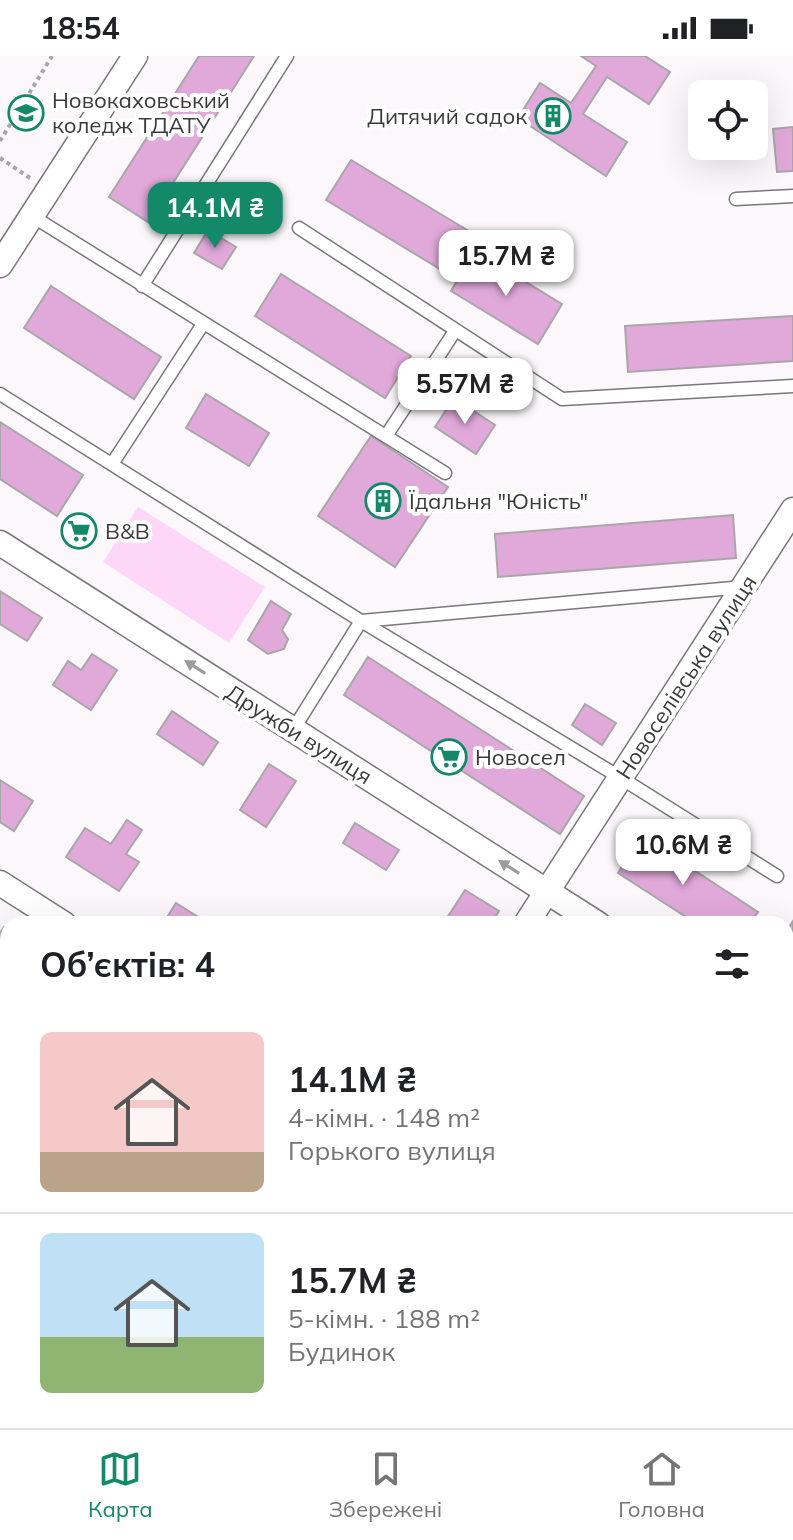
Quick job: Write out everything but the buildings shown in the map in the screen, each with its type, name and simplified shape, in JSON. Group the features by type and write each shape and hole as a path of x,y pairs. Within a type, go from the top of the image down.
{"street":[{"path":"0,265 135,56"},
{"name":"Новоселівська вулиця","path":"531,916 793,510"},
{"name":"Дружби вулиця","path":"0,543 586,916"},
{"path":"0,883 52,916"}],"lane":[{"path":"142,286 287,56"},
{"path":"736,199 793,196"},
{"path":"32,216 445,473"},
{"path":"299,228 562,399 793,386"},
{"path":"112,464 203,324"},
{"path":"386,436 455,331"},
{"path":"0,394 361,621 777,876"},
{"path":"361,621 744,587"},
{"path":"293,730 361,621"}],"path":[{"path":"0,141 52,56"},
{"path":"0,158 49,189"}],"shaded area":[{"path":"138,507 265,587 229,643 103,562"}],"place":[{"name":"Новокаховський коледж ТДАТУ","path":"26,113"},
{"name":"Дитячий садок","path":"553,116"},
{"name":"Їдальня \"Юність\"","path":"383,501"},
{"name":"В&В","path":"79,531"},
{"name":"Новосел","path":"449,757"}]}
